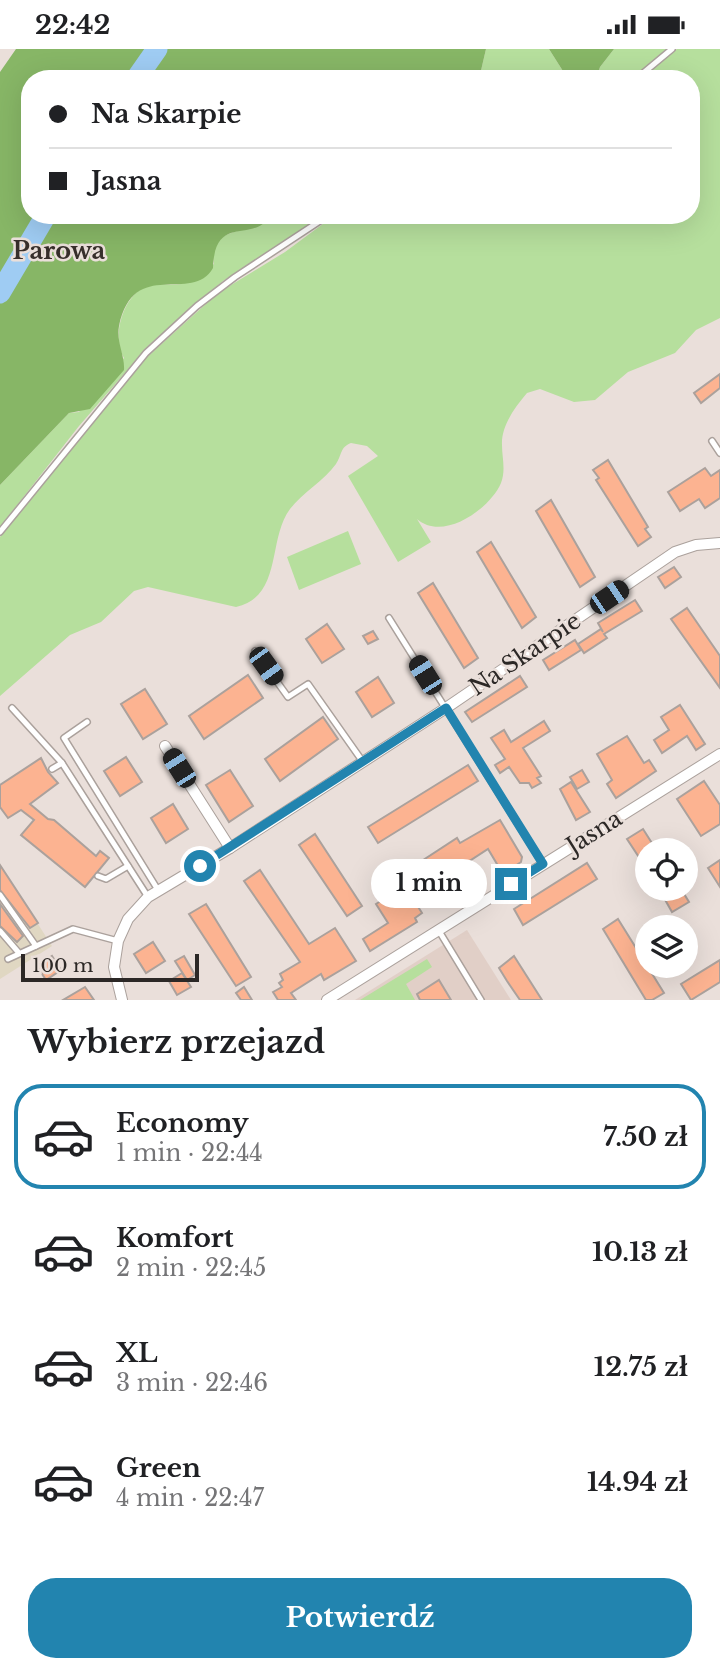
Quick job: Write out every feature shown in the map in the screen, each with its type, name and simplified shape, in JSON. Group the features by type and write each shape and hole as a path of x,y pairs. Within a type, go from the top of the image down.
{"street":[{"name":"Na Skarpie","path":"122,1000 115,977 118,941 128,919 148,897 230,848 446,708 675,552 696,545 720,543"},
{"path":"165,746 230,848"},
{"name":"Jasna","path":"327,1000 720,754"}],"lane":[{"path":"647,70 672,49"},
{"path":"0,532 146,353 216,292 315,224"},
{"path":"712,441 720,453"},
{"path":"389,618 543,864"},
{"path":"255,651 288,697 308,684 363,762"},
{"path":"12,708 62,763 148,897"},
{"path":"87,722 64,738 158,890"},
{"path":"52,769 62,763"},
{"path":"97,876 106,879 128,866"},
{"path":"0,895 36,946"},
{"path":"8,958 73,929 118,941"},
{"path":"439,930 481,1000"},
{"path":"0,931 19,953"}],"shaded area":[{"path":"0,865 52,946 0,979"},
{"path":"467,930 511,1000 355,1000"}],"green space":[{"path":"16,49 486,49 481,70 21,70 21,224 263,224 227,235 220,240 215,251 213,268 204,278 192,283 150,287 137,293 126,305 119,326 124,370 90,409 69,413 0,485 0,72"},
{"path":"486,49 549,49 562,70 481,70"},
{"path":"549,49 614,49 599,70 562,70"},
{"path":"614,49 667,49 642,70 599,70"},
{"path":"677,49 720,49 720,318 696,330 675,353 628,372 595,400 574,402 540,389 527,393 506,424 502,438 503,473 495,493 476,512 452,525 428,525 417,519 431,542 398,562 348,476 378,456 367,446 351,443 343,449 331,470 290,509 278,536 268,579 251,601 236,607 148,587 134,591 101,622 70,635 0,696 0,537 101,409 146,358 218,293 285,252 323,224 700,224 700,70 652,70"},
{"path":"309,224 223,281 150,344 79,426 0,527 0,485 69,413 79,412 124,358 120,349 119,328 131,298 147,286 185,283 214,264 214,250 218,241 234,232 255,226"},
{"path":"348,531 361,564 299,590 287,557"},
{"path":"427,959 432,967 406,984 415,1000 360,1000"}],"building":[{"path":"720,374 720,388 701,403 694,393"},
{"path":"608,460 648,527 645,529 651,537 638,546 596,480 599,478 593,470"},
{"path":"705,468 711,476 720,470 720,498 705,508 699,499 680,511 668,492"},
{"path":"551,500 595,577 580,587 536,511"},
{"path":"491,542 536,617 522,628 477,552"},
{"path":"674,567 681,577 665,588 658,577"},
{"path":"433,583 478,658 464,668 418,593"},
{"path":"635,600 642,611 604,634 607,638 584,653 578,644 601,629 603,632 598,623"},
{"path":"687,608 720,656 720,688 671,619"},
{"path":"327,624 344,649 322,663 306,639"},
{"path":"373,631 378,639 368,644 363,636"},
{"path":"575,640 581,650 549,670 543,660"},
{"path":"248,675 263,698 204,739 189,716"},
{"path":"520,676 527,687 472,722 465,712"},
{"path":"378,677 394,703 372,717 356,692"},
{"path":"145,689 167,724 143,739 121,704"},
{"path":"680,705 705,744 696,750 687,736 662,753 654,740 669,730 661,717"},
{"path":"323,717 338,739 280,781 265,759"},
{"path":"544,721 550,731 523,748 541,776 537,778 541,783 532,788 529,783 520,783 509,767 500,773 495,765 505,759 491,738 504,730 511,742"},
{"path":"627,736 644,763 649,760 656,771 616,798 607,784 612,780 597,754"},
{"path":"126,757 142,782 120,796 104,771"},
{"path":"41,758 58,783 30,804 48,819 54,820 96,856 100,851 109,858 85,887 21,835 34,820 21,810 8,818 0,807 0,785"},
{"path":"468,765 478,781 378,843 368,827"},
{"path":"230,770 253,806 229,822 206,785"},
{"path":"582,770 589,782 577,789 570,777"},
{"path":"704,781 720,805 720,824 701,836 677,799"},
{"path":"571,782 590,812 576,820 560,789"},
{"path":"173,804 188,829 166,843 151,818"},
{"path":"500,820 522,857 521,862 503,874 488,849 428,888 414,866 457,838 460,843"},
{"path":"643,829 649,838 635,838 635,851 627,839"},
{"path":"315,834 362,906 347,916 299,845"},
{"path":"720,860 720,887 708,868"},
{"path":"587,863 597,879 523,925 514,909"},
{"path":"0,865 38,923 30,928 0,890"},
{"path":"260,870 309,944 335,928 356,961 324,980 321,974 291,993 296,1000 278,1000 273,992 282,987 279,983 283,980 280,974 300,962 244,881"},
{"path":"410,894 422,913 415,918 417,922 370,951 363,939 388,923 376,904 387,897 393,906"},
{"path":"666,901 688,901 689,902 672,912"},
{"path":"0,904 23,936 17,942 0,926"},
{"path":"206,904 251,977 236,986 189,914"},
{"path":"618,919 635,946 635,978 655,978 664,993 652,1000 646,1000 603,929"},
{"path":"153,942 165,961 146,973 134,954"},
{"path":"52,956 61,970 46,980 37,966"},
{"path":"184,956 195,975 187,980 175,961"},
{"path":"514,956 542,1000 520,1000 507,981 499,968"},
{"path":"720,960 720,982 691,1000 681,984 691,978 698,978 698,974"},
{"path":"182,973 191,987 177,995 169,981"},
{"path":"439,980 451,1000 420,1000 417,994"},
{"path":"85,987 94,1000 63,1000"},
{"path":"244,987 252,1000 241,1000 236,993"}],"waterway":[{"path":"142,70 157,49"},
{"path":"0,293 41,224"}],"district":[{"name":"Parowa","path":"59,250"}],"route":[{"path":"200,866 446,708 543,864 511,884"}]}
